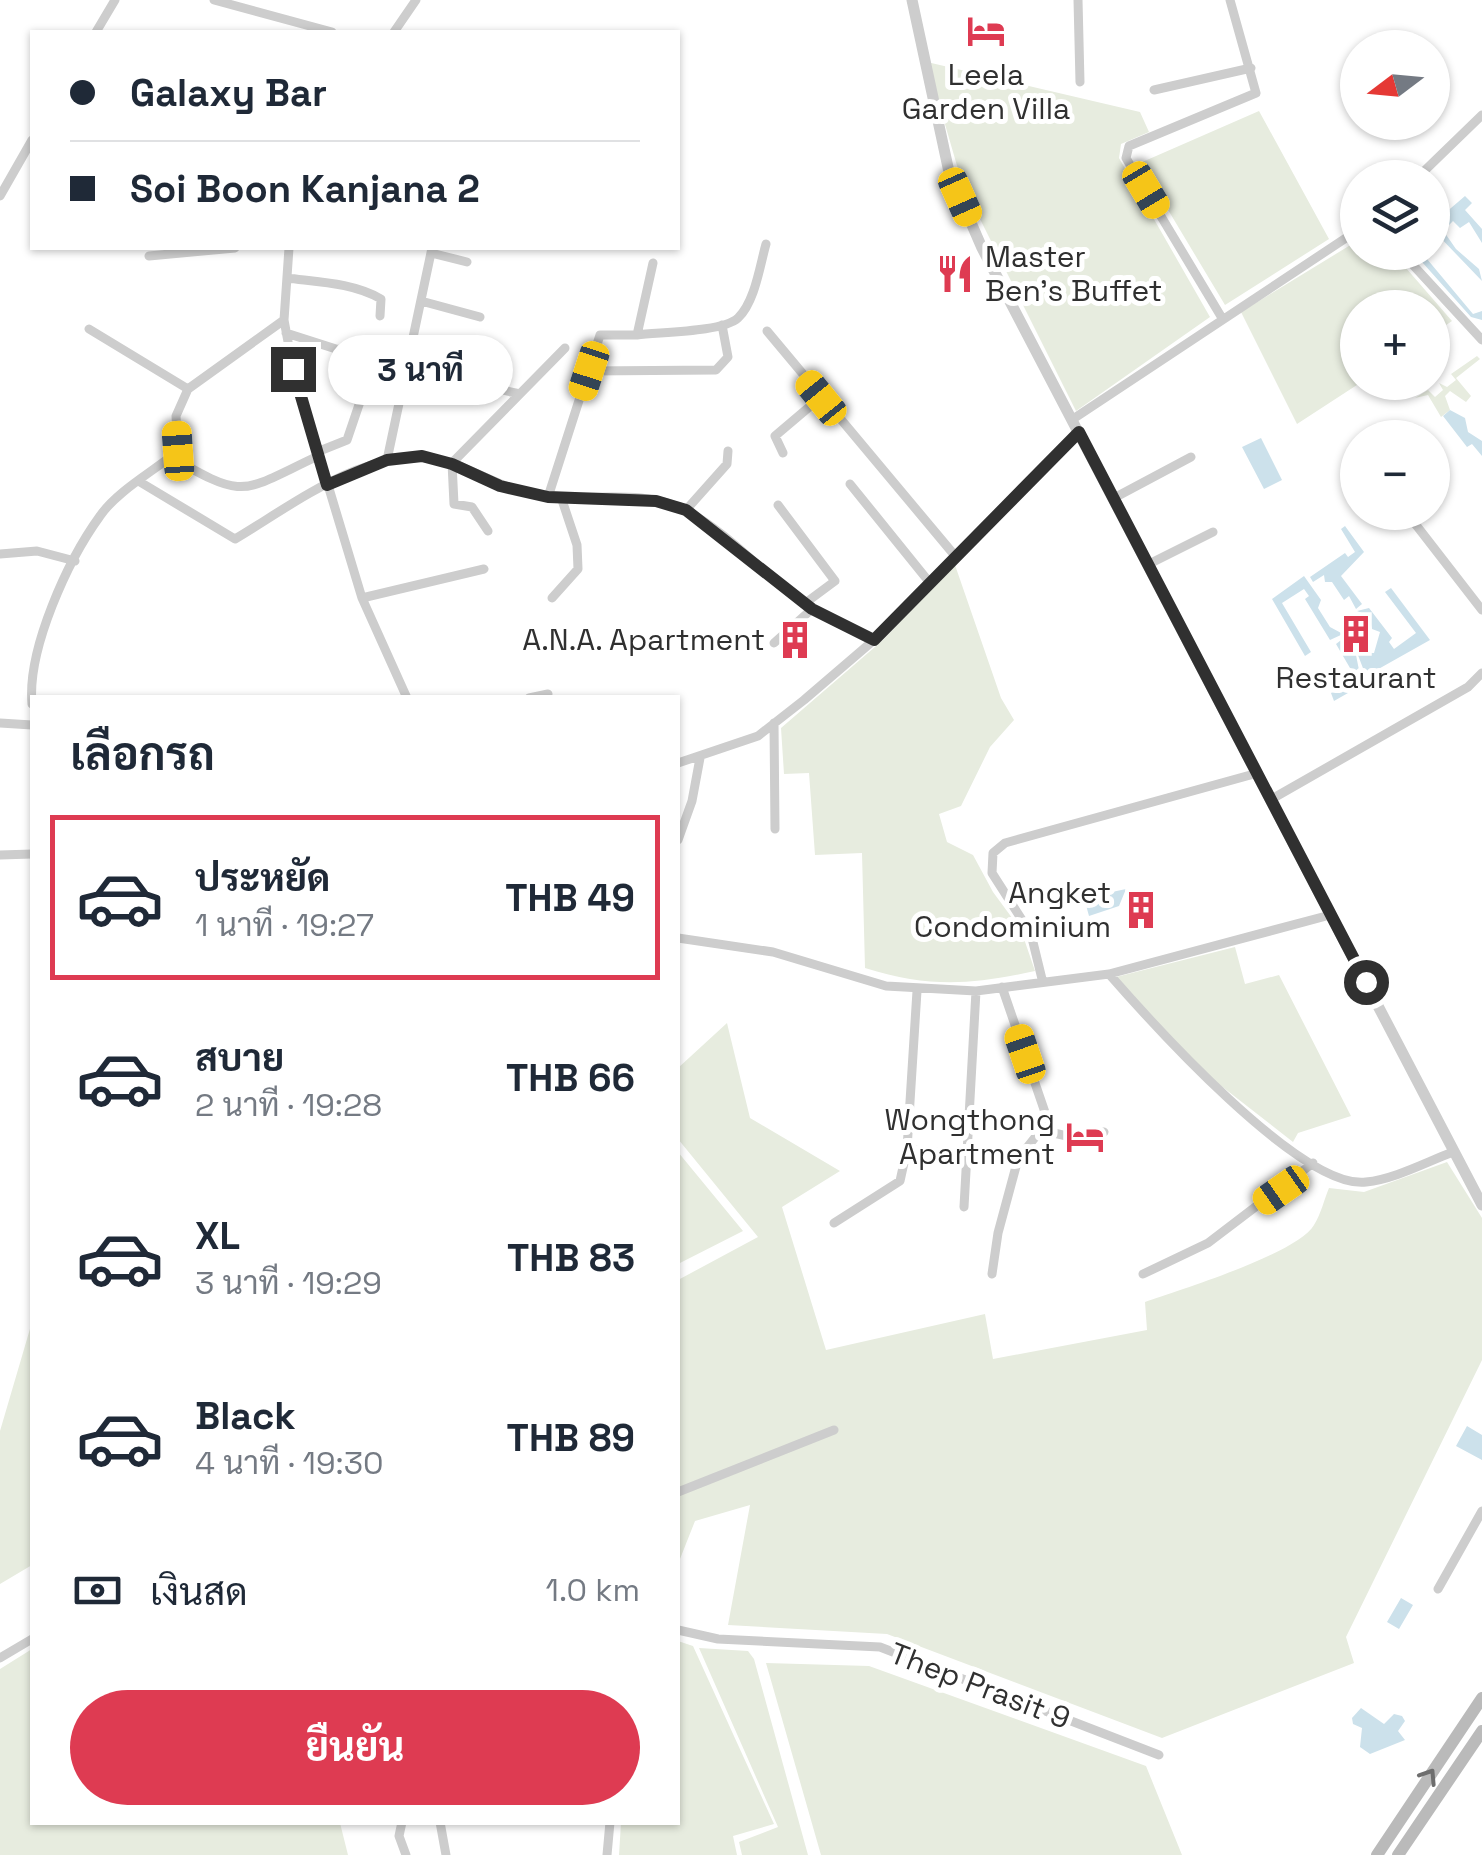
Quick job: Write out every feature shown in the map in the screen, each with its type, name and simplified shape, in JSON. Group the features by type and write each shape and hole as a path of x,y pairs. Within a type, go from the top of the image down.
{"main road":[{"path":"1377,1855 1482,1698"},
{"path":"1398,1855 1482,1730"}],"street":[{"path":"97,30 115,0"},
{"path":"214,0 325,30"},
{"path":"395,30 416,0"},
{"path":"912,0 948,172 982,248 1482,1205"},
{"path":"1078,0 1080,82"},
{"path":"1222,318 1126,158 1128,146 1256,93 1230,0"},
{"path":"1154,90 1251,68"},
{"path":"1436,160 1482,115"},
{"path":"0,196 30,144"},
{"path":"1073,419 1340,242"},
{"path":"548,497 600,336 722,325 738,318 750,299 766,244"},
{"path":"150,256 214,250"},
{"path":"289,250 286,334 362,598 406,695"},
{"path":"387,460 432,250 467,262"},
{"path":"637,335 653,263"},
{"path":"1418,270 1482,340"},
{"path":"287,278 346,286 376,296 381,300 380,316"},
{"path":"421,300 480,316"},
{"path":"31,695 42,632 101,513 178,451 176,416 188,390 284,320"},
{"path":"589,371 716,370 728,357 722,325"},
{"path":"89,329 188,390"},
{"path":"768,331 956,557"},
{"path":"286,334 336,349 399,356"},
{"path":"488,531 472,507 454,504 452,464 565,348"},
{"path":"406,368 520,394"},
{"path":"170,457 223,487 256,485 347,440 365,388"},
{"path":"783,454 776,434 821,398"},
{"path":"680,763 758,736 774,723 874,640 1079,432"},
{"path":"686,510 726,464 728,451"},
{"path":"140,482 235,538 327,485 387,460 422,456 452,464 500,486 548,497 656,501 686,510 808,606 874,640"},
{"path":"1114,498 1191,457"},
{"path":"850,484 930,583"},
{"path":"552,598 578,569 577,545 561,497"},
{"path":"774,643 835,581 778,505"},
{"path":"1420,530 1482,610"},
{"path":"1147,565 1213,532"},
{"path":"0,554 37,551 75,561"},
{"path":"362,598 484,569"},
{"path":"1270,800 1468,686 1482,673"},
{"path":"543,695 548,694"},
{"path":"774,723 775,829"},
{"path":"0,724 30,725"},
{"path":"680,834 692,801 700,758"},
{"path":"1042,979 1031,934 992,873 992,853 1006,843 1254,774"},
{"path":"0,855 30,854"},
{"path":"680,938 773,952 886,986 917,991 976,991 1042,979 1108,974 1330,915"},
{"path":"1108,974 1187,1062 1331,1176 1364,1182 1453,1152"},
{"path":"992,1274 998,1233 1018,1160 1048,1121 1002,987"},
{"path":"834,1223 900,1181 907,1149 917,991"},
{"path":"964,1207 976,991"},
{"path":"1040,1130 1072,1137 1104,1132"},
{"path":"907,1149 967,1155"},
{"path":"1143,1274 1208,1243 1313,1163"},
{"path":"680,1491 834,1430"},
{"path":"1438,1589 1482,1512"},
{"name":"Thep Prasit 9","path":"680,1630 718,1639 880,1647 1159,1755"},
{"path":"0,1658 30,1640"},
{"path":"1400,1820 1414,1829"},
{"path":"401,1825 399,1836 406,1855"},
{"path":"441,1825 446,1855"},
{"path":"607,1855 610,1825"}],"shaded area":[{"path":"927,62 1140,112 1149,132 1121,144 1119,158 1210,317 1076,411 962,183"},
{"path":"1259,111 1329,239 1225,305 1140,163"},
{"path":"1340,251 1340,270 1408,270 1425,290 1340,290 1340,396 1297,424 1241,312"},
{"path":"1477,356 1480,359 1456,378 1471,396 1466,402 1450,391 1450,385 1456,380 1451,374"},
{"path":"1431,400 1446,400 1450,410 1441,417"},
{"path":"955,565 1001,698 1014,720 990,747 961,806 939,814 947,842 973,855 993,892 1021,930 1035,971 950,982 910,979 865,968 862,853 815,855 809,773 784,774 781,728 883,640"},
{"path":"1235,947 1245,984 1279,975 1351,1116 1298,1133 1293,1142 1193,1064 1116,977"},
{"path":"727,1023 750,1118 840,1171 782,1207 826,1350 985,1314 993,1359 1147,1330 1145,1302 1285,1248 1314,1225 1329,1188 1364,1192 1447,1162 1482,1218 1482,1360 1346,1637 1354,1663 1162,1738 887,1634 728,1625 750,1505 695,1521 680,1559 680,1279 758,1237 680,1141 680,1066"},
{"path":"680,1154 743,1231 680,1263"},
{"path":"30,1329 30,1566 0,1584 0,1431"},
{"path":"680,1642 693,1646 774,1824 733,1836 737,1855 619,1855 621,1825 680,1825"},
{"path":"699,1648 748,1651 754,1659 808,1855 742,1855 739,1842 778,1827"},
{"path":"30,1650 30,1825 340,1825 348,1855 0,1855 0,1669"},
{"path":"766,1663 869,1666 1146,1766 1182,1855 821,1855"}],"water":[{"path":"1465,196 1472,203 1465,210 1482,229 1482,243 1469,222 1460,228 1453,221 1450,224 1450,209"},
{"path":"1450,240 1479,269 1482,281 1450,248"},
{"path":"1429,270 1436,270 1473,314 1482,311 1482,320 1471,317"},
{"path":"1450,410 1465,418 1468,432 1482,441 1482,456 1472,444 1467,447 1450,420 1443,416"},
{"path":"1261,438 1282,480 1264,489 1242,447"},
{"path":"1342,530 1348,530 1364,552 1341,576 1362,604 1356,609 1349,596 1344,600 1332,582 1325,582 1324,575 1313,582 1310,577 1345,553 1348,557 1355,552"},
{"path":"1304,576 1321,600 1318,608 1330,627 1343,634 1330,640 1305,599 1309,596 1304,589 1282,603 1311,652 1305,656 1272,599"},
{"path":"1391,588 1430,640 1366,676 1356,650 1362,646 1366,653 1374,653 1380,632 1372,629 1369,616 1357,611 1369,608 1392,638 1389,642 1394,649 1416,633 1385,592"},
{"path":"1345,637 1356,655 1362,685 1334,701 1331,693 1357,680 1336,644"},
{"path":"1126,889 1119,906 1089,916 1084,898"},
{"path":"1467,1426 1482,1435 1482,1460 1456,1446"},
{"path":"1401,1598 1413,1605 1399,1629 1387,1622"},
{"path":"1361,1708 1384,1724 1394,1714 1402,1716 1405,1721 1398,1731 1405,1740 1370,1754 1360,1747 1362,1728 1353,1724 1352,1718"}],"place":[{"name":"Leela Garden Villa","path":"986,31"},
{"name":"Master Ben's Buffet","path":"955,274"},
{"name":"Restaurant","path":"1356,634"},
{"name":"A.N.A. Apartment","path":"795,640"},
{"name":"Angket Condominium","path":"1141,910"},
{"name":"Wongthong Apartment","path":"1085,1137"}],"route":[{"path":"293,369 327,485 387,460 422,456 452,464 500,486 548,497 656,501 686,510 812,609 874,640 1022,485 1079,432 1254,774 1366,982"}]}
